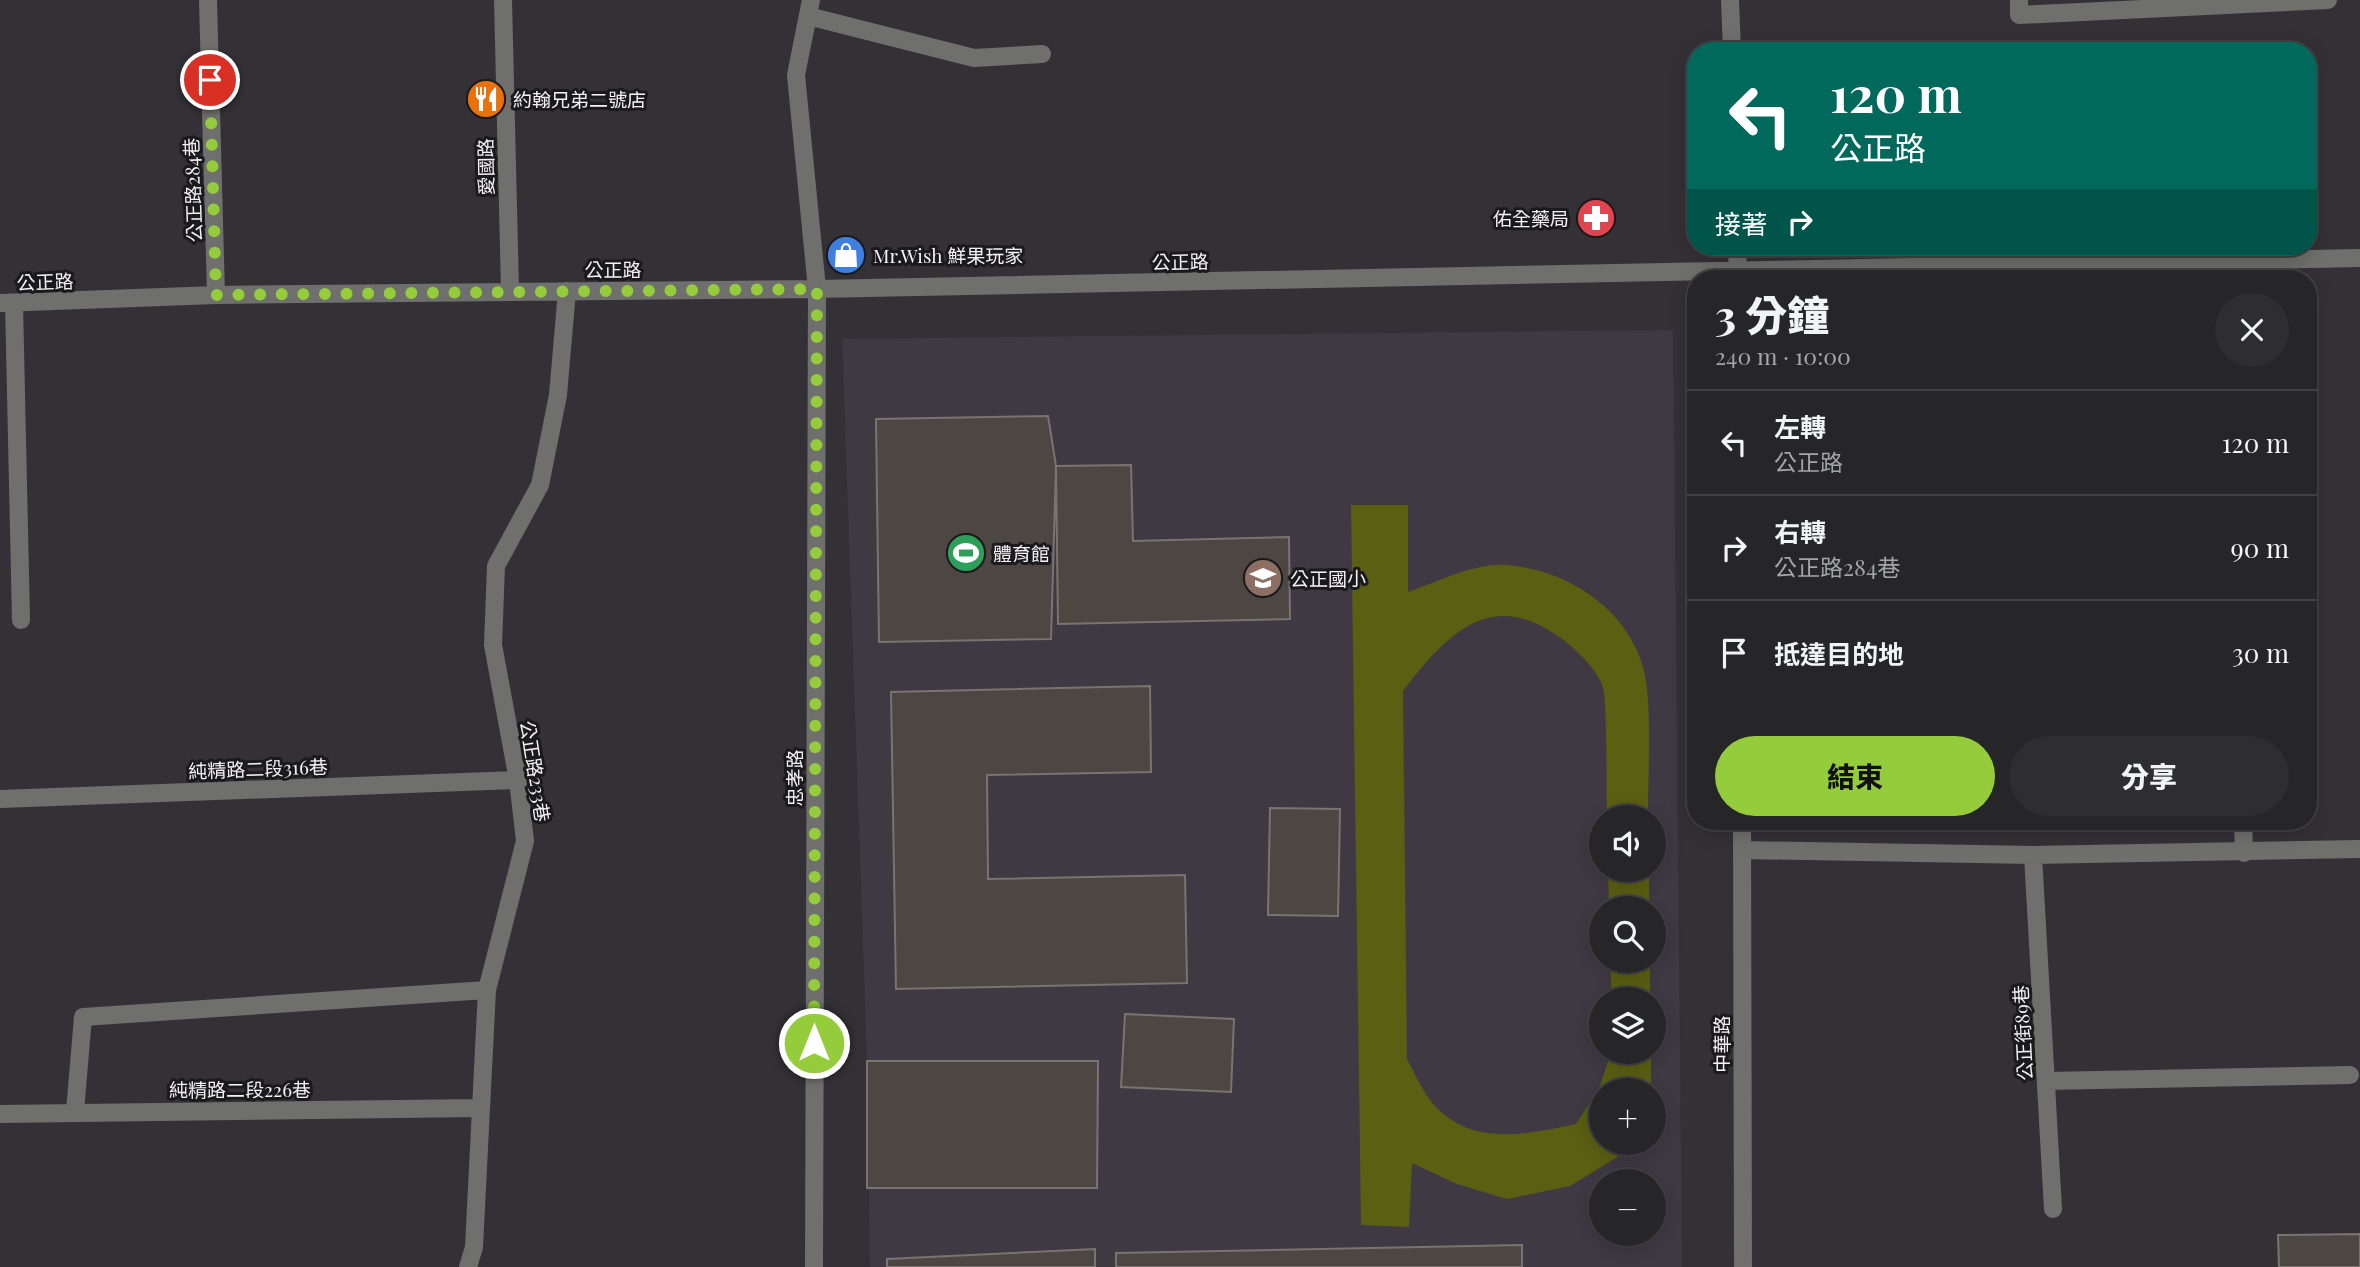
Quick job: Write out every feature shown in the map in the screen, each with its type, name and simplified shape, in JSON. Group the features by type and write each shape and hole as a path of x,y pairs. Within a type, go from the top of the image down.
{"street":[{"name":"公正路284巷","path":"208,0 216,295"},
{"name":"愛國路","path":"503,0 510,290"},
{"path":"1730,0 1732,42"},
{"path":"2019,0 2019,15 2328,0"},
{"path":"810,8 974,58 1042,54"},
{"name":"忠孝路","path":"810,8 796,75 817,289 814,1267"},
{"name":"公正路","path":"2235,270 2360,258"},
{"name":"公正路","path":"7,303 216,295 510,290 817,289 1687,276"},
{"name":"公正路233巷","path":"468,1267 474,1247 486,990 525,841 518,780 493,645 496,566 540,485 566,338 567,290"},
{"path":"7,303 21,620"},
{"name":"純精路二段316巷","path":"0,799 518,780"},
{"name":"中華路","path":"1742,830 1743,1267"},
{"path":"2244,830 2244,853"},
{"path":"1742,850 2033,855 2360,849"},
{"name":"公正街89巷","path":"2033,855 2053,1209"},
{"path":"75,1111 83,1017 486,990"},
{"path":"2046,1081 2350,1075"},
{"name":"純精路二段226巷","path":"0,1114 480,1108"}],"shaded area":[{"name":"公正國小","path":"1673,330 1682,1267 870,1267 867,1061 842,339"},
{"path":"1351,505 1408,505 1408,592 1468,570 1506,565 1555,576 1578,587 1617,619 1642,663 1647,688 1648,805 1607,805 1606,726 1602,684 1580,654 1550,631 1526,620 1505,616 1485,619 1466,627 1449,639 1403,691 1407,1059 1435,1106 1466,1128 1520,1134 1558,1128 1576,1124 1589,1104 1589,1155 1621,1155 1598,1169 1589,1169 1589,1174 1570,1186 1507,1199 1457,1184 1412,1163 1409,1227 1361,1225"},
{"path":"1608,882 1649,882 1649,896 1609,896"},
{"path":"1611,973 1650,973 1650,987 1611,987"},
{"path":"1607,1064 1651,1064 1651,1078 1603,1078"}],"building":[{"name":"體育館","path":"1048,416 1056,466 1051,639 879,642 876,419"},
{"path":"1131,465 1133,541 1289,537 1290,619 1058,624 1056,466"},
{"path":"1150,686 1151,772 987,775 988,879 1185,875 1187,983 896,989 891,692"},
{"path":"1270,808 1340,809 1338,916 1268,915"},
{"path":"1125,1014 1234,1019 1231,1092 1121,1087"},
{"path":"867,1061 1098,1061 1097,1188 867,1188"},
{"path":"2360,1234 2360,1267 2279,1267 2278,1235"},
{"path":"1522,1245 1522,1267 1116,1267 1116,1253"},
{"path":"1095,1249 1095,1267 887,1267 887,1259"}],"place":[{"name":"約翰兄弟二號店","path":"486,99"},
{"name":"佑全藥局","path":"1596,218"},
{"name":"Mr.Wish 鮮果玩家","path":"846,255"},
{"name":"體育館","path":"966,553"},
{"name":"公正國小","path":"1263,578"}],"route":[{"path":"210,80 216,295 817,289 814,1043"}]}
